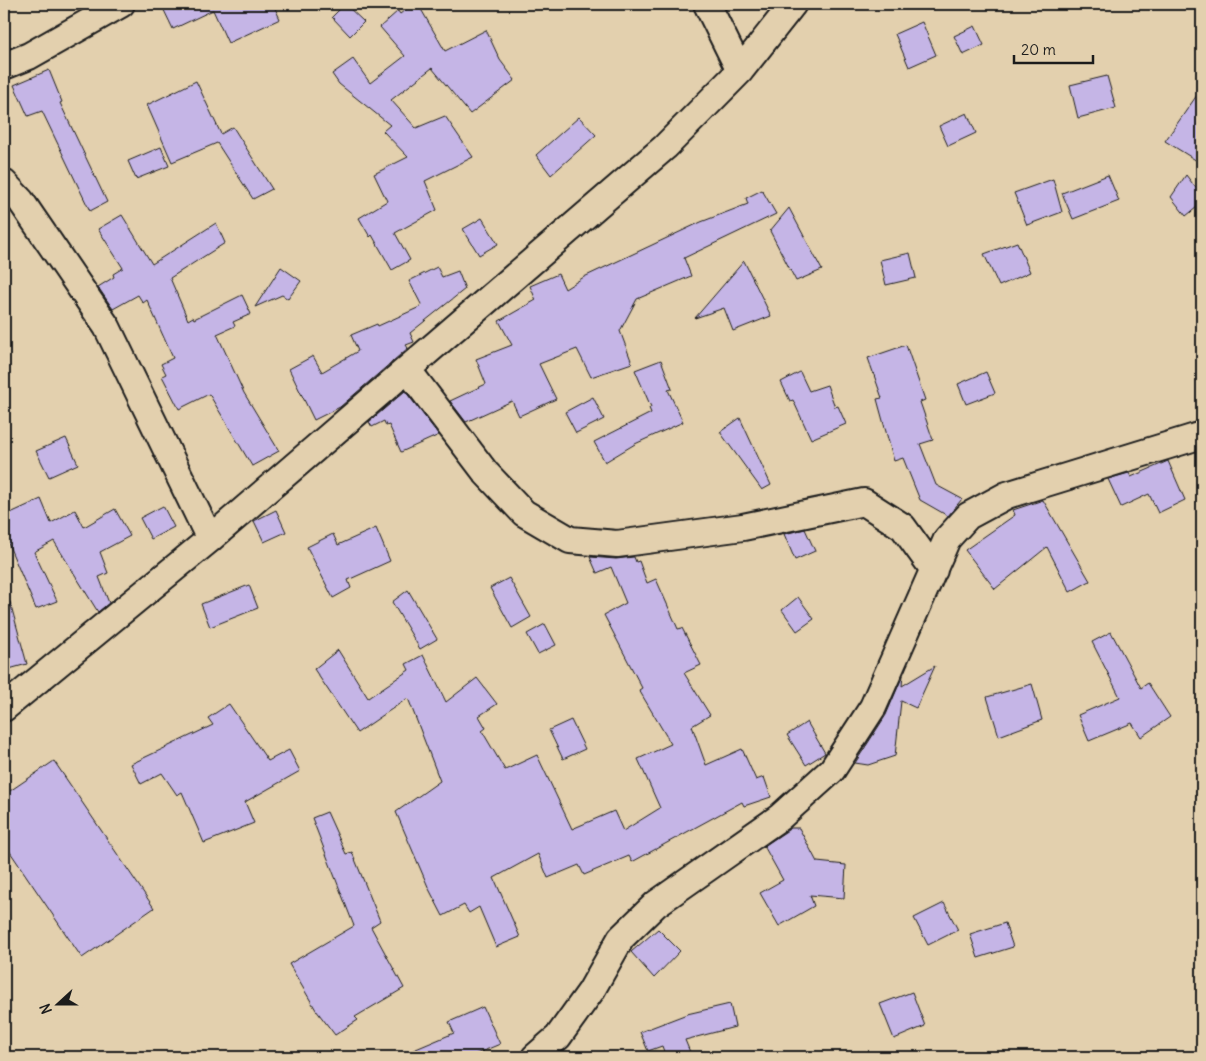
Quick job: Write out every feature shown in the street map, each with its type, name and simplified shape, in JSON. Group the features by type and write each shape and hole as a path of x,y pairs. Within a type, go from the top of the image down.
{"street":[{"path":"4,66 29,56 122,4"},
{"path":"707,4 740,71"},
{"path":"4,708 210,539 666,147 740,71 793,4"},
{"path":"4,183 21,201 107,326 210,539"},
{"path":"408,369 486,473 524,513 570,540 617,544 743,527 864,502 903,528 934,570"},
{"path":"535,1057 558,1038 592,991 621,938 656,904 780,817 832,770 873,707 948,539 968,516 1007,495 1202,435"}],"building":[{"path":"161,4 273,4 280,19 228,43 213,10 173,29"},
{"path":"345,4 364,22 350,36 332,17"},
{"path":"413,4 418,4 445,51 486,30 500,60 515,80 470,114 432,68 391,100 416,128 445,116 473,157 425,181 437,210 395,233 410,260 392,270 372,235 370,237 359,218 387,201 374,174 408,157 383,131 390,125 339,84 332,74 353,59 370,83 405,56 380,27 398,11 400,14"},
{"path":"922,22 936,55 909,67 895,34"},
{"path":"975,26 984,45 963,55 954,36"},
{"path":"49,70 62,102 60,103 107,202 90,211 42,111 28,116 14,85"},
{"path":"1107,76 1116,108 1078,118 1070,85"},
{"path":"196,81 221,134 233,127 272,189 253,199 217,143 172,162 147,105"},
{"path":"1202,88 1202,164 1165,141"},
{"path":"967,113 976,133 948,146 939,126"},
{"path":"579,117 596,135 551,175 536,155"},
{"path":"161,147 169,166 136,179 128,161"},
{"path":"1108,175 1119,201 1073,219 1062,193"},
{"path":"1186,175 1202,196 1202,203 1186,216 1171,197"},
{"path":"1053,179 1062,212 1027,225 1014,193"},
{"path":"762,190 776,214 684,258 691,276 637,299 620,331 632,363 591,377 577,349 539,364 556,399 519,416 512,401 466,422 450,401 486,384 476,359 512,345 499,321 536,300 530,286 558,274 565,289 584,277 701,222 748,204 746,198"},
{"path":"789,208 822,270 796,281 770,231"},
{"path":"122,215 152,264 216,223 225,243 170,278 188,320 193,317 194,319 242,295 251,314 233,322 235,326 217,334 244,393 279,451 252,466 209,394 179,409 162,376 166,374 161,364 173,358 147,300 143,303 138,295 113,309 98,287 114,277 113,274 123,268 98,229"},
{"path":"482,218 498,244 479,255 463,229"},
{"path":"1017,242 1030,272 999,286 984,254"},
{"path":"910,253 916,278 886,285 880,260"},
{"path":"744,261 771,316 733,331 724,308 695,318"},
{"path":"281,267 301,281 288,299 282,295 255,307"},
{"path":"437,267 442,277 458,271 465,289 410,333 414,342 406,345 408,348 340,407 314,420 289,369 313,356 322,372 358,351 351,335 377,324 378,326 422,306 409,281"},
{"path":"906,345 925,400 920,402 933,440 920,444 936,485 962,499 948,516 920,500 903,458 894,461 877,399 882,398 868,358"},
{"path":"661,360 672,389 668,390 683,422 635,444 605,462 594,442 651,413 649,408 651,407 635,370"},
{"path":"800,372 809,391 827,385 835,407 838,406 846,424 811,439 793,400 790,401 781,382"},
{"path":"986,372 995,393 966,404 958,384"},
{"path":"405,391 439,435 401,452 389,425 386,426 384,421 372,427 369,422"},
{"path":"593,397 604,419 576,433 565,412"},
{"path":"740,418 771,485 762,490 720,432"},
{"path":"66,438 78,464 49,477 36,451"},
{"path":"1168,461 1185,500 1158,513 1149,494 1121,507 1108,479 1129,473 1131,477"},
{"path":"41,499 51,523 75,510 84,527 115,509 130,536 100,552 108,573 99,577 109,603 98,612 54,541 34,552 57,601 36,609 4,534 4,516"},
{"path":"1043,500 1090,581 1070,592 1047,547 995,589 965,550 1015,515 1013,510"},
{"path":"163,506 174,527 151,539 140,518"},
{"path":"276,510 286,532 264,542 254,521"},
{"path":"376,528 390,561 348,580 351,588 333,598 307,547 333,534 338,545"},
{"path":"805,529 815,551 795,560 784,534"},
{"path":"590,557 616,559 634,557 636,562 639,561 647,583 656,579 678,629 682,628 701,665 684,673 710,715 692,726 706,765 742,749 756,780 764,777 771,797 744,806 742,802 632,862 629,856 584,875 579,865 548,878 538,854 494,878 520,937 496,947 479,907 469,913 464,905 443,916 429,889 396,812 440,781 408,698 357,733 314,669 338,650 368,698 409,670 406,664 423,655 446,702 477,678 497,704 479,716 486,728 482,731 505,770 537,755 572,829 614,811 623,831 660,808 638,759 671,744 639,690 642,688 604,615 626,603 611,567 597,573"},
{"path":"509,578 531,617 512,628 490,588"},
{"path":"249,585 258,608 210,627 201,604"},
{"path":"408,590 437,639 420,649 392,602"},
{"path":"798,597 814,619 797,631 782,610"},
{"path":"10,602 27,664 9,669 4,653 4,603"},
{"path":"545,624 556,645 538,654 527,634"},
{"path":"1111,632 1141,688 1148,683 1170,717 1141,737 1132,723 1089,741 1078,715 1120,697 1092,642"},
{"path":"935,666 916,708 901,701 895,756 868,765 855,763 886,715 903,675 902,686"},
{"path":"1032,684 1042,720 999,736 987,697"},
{"path":"229,704 268,761 289,750 300,771 245,802 254,823 204,843 182,792 177,795 162,773 141,784 131,764 213,725 208,718"},
{"path":"571,720 585,749 563,759 549,730"},
{"path":"807,722 825,753 806,765 787,735"},
{"path":"54,761 154,908 82,958 4,843 4,795"},
{"path":"327,812 346,854 352,852 380,921 371,927 404,988 355,1017 358,1020 335,1035 316,1010 289,964 354,926 312,818"},
{"path":"791,828 799,828 817,862 846,865 844,898 810,895 814,906 779,926 760,893 783,880 764,846"},
{"path":"944,903 958,930 928,945 914,918"},
{"path":"1005,923 1013,947 978,958 970,934"},
{"path":"658,929 680,951 654,978 631,952"},
{"path":"912,992 925,1026 894,1039 880,1004"},
{"path":"730,1004 735,1027 685,1040 692,1057 666,1057 662,1046 648,1051 640,1032 687,1014"},
{"path":"483,1007 500,1044 469,1057 397,1057 454,1033 449,1022"}]}
